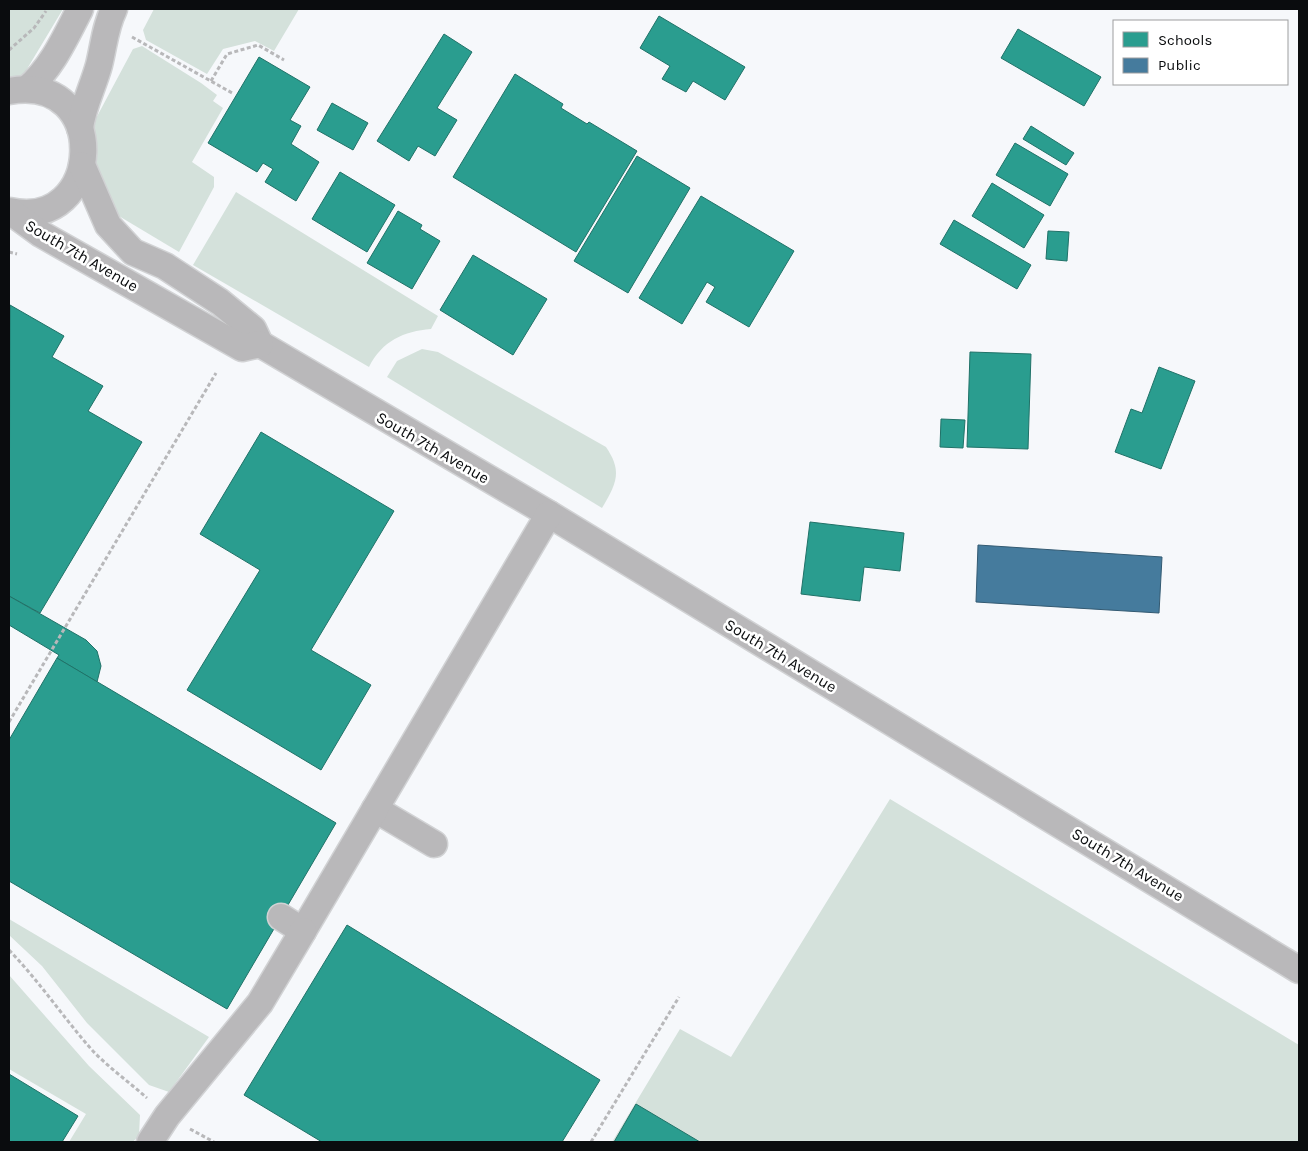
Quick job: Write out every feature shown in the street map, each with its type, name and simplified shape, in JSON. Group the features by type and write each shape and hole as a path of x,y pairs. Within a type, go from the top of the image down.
{"street":[{"path":"18,90 46,70 80,9"},
{"path":"80,128 83,107 98,65 105,30 114,9"},
{"path":"10,212 31,213 50,207 67,194 79,177 85,157 83,136 75,116 61,101 42,91 18,90"},
{"name":"South 7th Avenue","path":"82,165 108,226 133,252 164,266 220,302 253,329 260,344 548,514 1299,970"},
{"name":"South 7th Avenue","path":"10,212 41,234 242,348 260,344"},
{"path":"150,1142 167,1116 260,1003 548,514"},
{"path":"375,809 434,844"},
{"path":"281,918 303,931"}],"path":[{"path":"9,50 34,28 48,9"},
{"path":"129,35 234,94"},
{"path":"211,81 227,54 258,45 284,60"},
{"path":"9,252 17,254"},
{"path":"9,722 216,373"},
{"path":"9,950 94,1052 167,1116"},
{"path":"591,1142 679,997"}],"shaded area":[{"path":"9,9 63,9 9,99"},
{"path":"154,9 299,9 274,51 255,41 223,49 207,74 146,40 143,30"},
{"path":"142,46 217,95 213,101 223,108 192,162 214,177 214,187 179,252 62,182 133,49"},
{"path":"236,192 438,316 431,329 412,332 395,339 380,350 369,367 193,265"},
{"path":"422,349 438,352 606,447 615,464 616,478 602,508 387,377 397,361"},
{"path":"890,799 1299,1045 1299,1142 612,1142 680,1029 731,1057"},
{"path":"9,919 209,1037 169,1092 149,1085 87,1023 42,966 9,935"},
{"path":"9,975 89,1066 140,1115 139,1135 133,1142 69,1142 86,1114 9,1069"}],"building: Schools":[{"path":"659,16 745,67 725,100 693,81 686,92 662,79 670,66 640,48"},
{"path":"1018,29 1101,77 1084,106 1001,58"},
{"path":"444,34 472,52 437,108 457,120 435,156 418,146 409,161 377,141"},
{"path":"259,57 310,87 290,120 301,126 291,144 319,162 296,201 265,182 273,169 263,163 257,172 208,143"},
{"path":"515,74 563,104 561,108 587,124 589,122 637,151 576,252 453,177"},
{"path":"332,103 368,123 353,150 317,130"},
{"path":"1031,126 1074,153 1066,165 1023,139"},
{"path":"1015,143 1068,174 1050,206 996,175"},
{"path":"637,156 690,188 628,293 574,261"},
{"path":"340,172 395,205 367,252 312,219"},
{"path":"992,183 1044,215 1024,248 972,216"},
{"path":"701,196 794,251 749,327 706,302 715,287 707,282 682,324 639,298"},
{"path":"398,211 422,225 420,229 440,241 412,289 367,263"},
{"path":"954,220 1031,265 1017,289 940,244"},
{"path":"1048,231 1069,232 1067,261 1046,259"},
{"path":"473,255 547,299 513,355 440,310"},
{"path":"10,305 64,336 52,357 103,386 88,411 142,442 40,613 9,596"},
{"path":"970,352 1031,354 1028,449 967,447"},
{"path":"1159,367 1195,381 1161,469 1115,452 1131,409 1142,413"},
{"path":"941,419 965,420 963,448 940,447"},
{"path":"261,432 394,511 311,650 371,685 321,770 187,690 260,570 200,534"},
{"path":"810,522 904,533 900,571 864,567 860,601 801,594"},
{"path":"9,596 86,640 97,651 101,666 97,682 57,658 59,655 9,625"},
{"path":"57,658 336,823 227,1009 9,881 9,740"},
{"path":"347,925 600,1080 562,1142 322,1142 244,1095"},
{"path":"9,1074 78,1116 62,1142 9,1142"},
{"path":"636,1104 700,1142 614,1142"}],"building: Public":[{"path":"978,545 1162,557 1159,613 976,602"}]}
